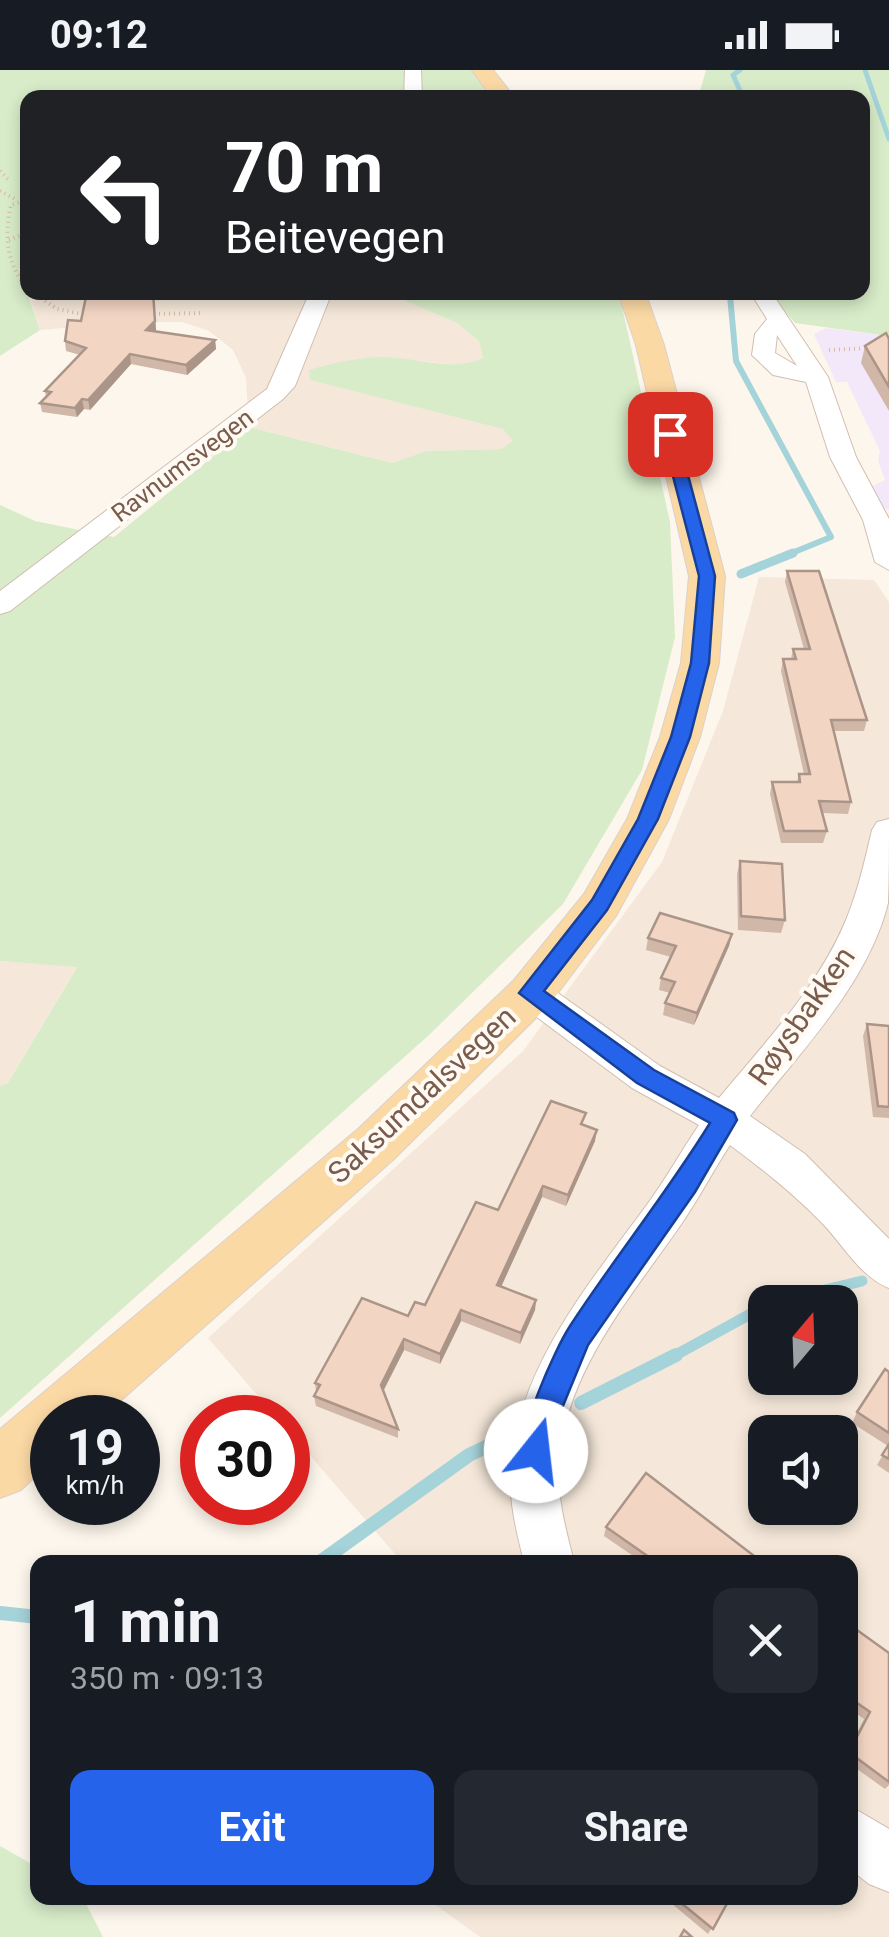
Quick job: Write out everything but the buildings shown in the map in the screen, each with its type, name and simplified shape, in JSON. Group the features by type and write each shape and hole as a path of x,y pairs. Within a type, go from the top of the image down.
{"main road":[{"path":"482,70 498,90"},
{"name":"Saksumdalsvegen","path":"84,1395 376,1144 530,993 600,905 648,819 680,737 700,663 707,576 660,383 634,300"},
{"name":"Saksumdalsvegen","path":"0,1469 30,1442"}],"street":[{"name":"Ravnumsvegen","path":"0,605 275,394 283,386 318,300"},
{"path":"766,300 816,377 843,457 882,521 889,562"},
{"path":"779,318 766,334 763,355 769,364 781,370 816,377"},
{"name":"Røysbakken","path":"546,1555 537,1530 531,1488 544,1418 578,1337 686,1185 725,1120 788,1044 859,934 878,881 889,830"},
{"path":"530,993 646,1077 725,1120 790,1166 837,1210 889,1269"},
{"path":"858,1840 889,1864"}],"path":[{"path":"0,171 9,180"},
{"path":"0,191 18,200 11,205 8,215 12,270 20,279"},
{"path":"9,240 20,235"},
{"path":"44,300 57,309 102,315"},
{"path":"146,314 203,314"},
{"path":"803,353 876,348"}],"shaded area":[{"path":"30,300 403,300 457,323 479,341 483,358 466,366 382,357 348,389 504,429 514,441 501,449 426,451 392,463 249,427 246,378 233,350 209,331 182,322 40,330"},
{"path":"826,328 889,336 889,510 881,507 869,488 885,480 878,461 880,451 847,382 836,382 814,334"},
{"path":"759,577 874,580 889,602 889,1937 480,1937 436,1905 858,1905 858,1555 396,1555 310,1455 310,1395 257,1395 208,1338 523,1051 662,862 723,711"},
{"path":"0,961 77,966 8,1083 0,1086"}],"green space":[{"path":"0,70 475,70 491,90 20,90 20,300 30,300 40,330 0,356"},
{"path":"706,70 889,70 889,336 795,323 775,300 870,300 870,90 700,90"},
{"path":"403,300 621,300 670,522 675,637 642,770 563,904 429,1035 0,1418 0,1086 8,1083 77,967 0,961 0,505 35,521 114,537 249,427 392,463 426,451 501,449 513,441 503,429 310,380 309,370 362,358 458,364 483,358 479,341 457,323"},
{"path":"0,1846 30,1863 30,1905 87,1905 103,1937 0,1937"}],"waterway":[{"path":"740,70 733,75 740,90"},
{"path":"865,70 889,139"},
{"path":"730,300 736,361 831,537 787,555"},
{"path":"741,574 793,553"},
{"path":"846,1285 862,1281"},
{"path":"672,1357 748,1315"},
{"path":"581,1403 676,1355"},
{"path":"330,1555 469,1455 505,1438"},
{"path":"0,1613 30,1616"}],"route":[{"path":"536,1451 544,1418 578,1337 686,1185 725,1120 646,1077 530,993 600,905 627,860 667,777 700,663 707,576 692,526 686,483 670,434"}]}
